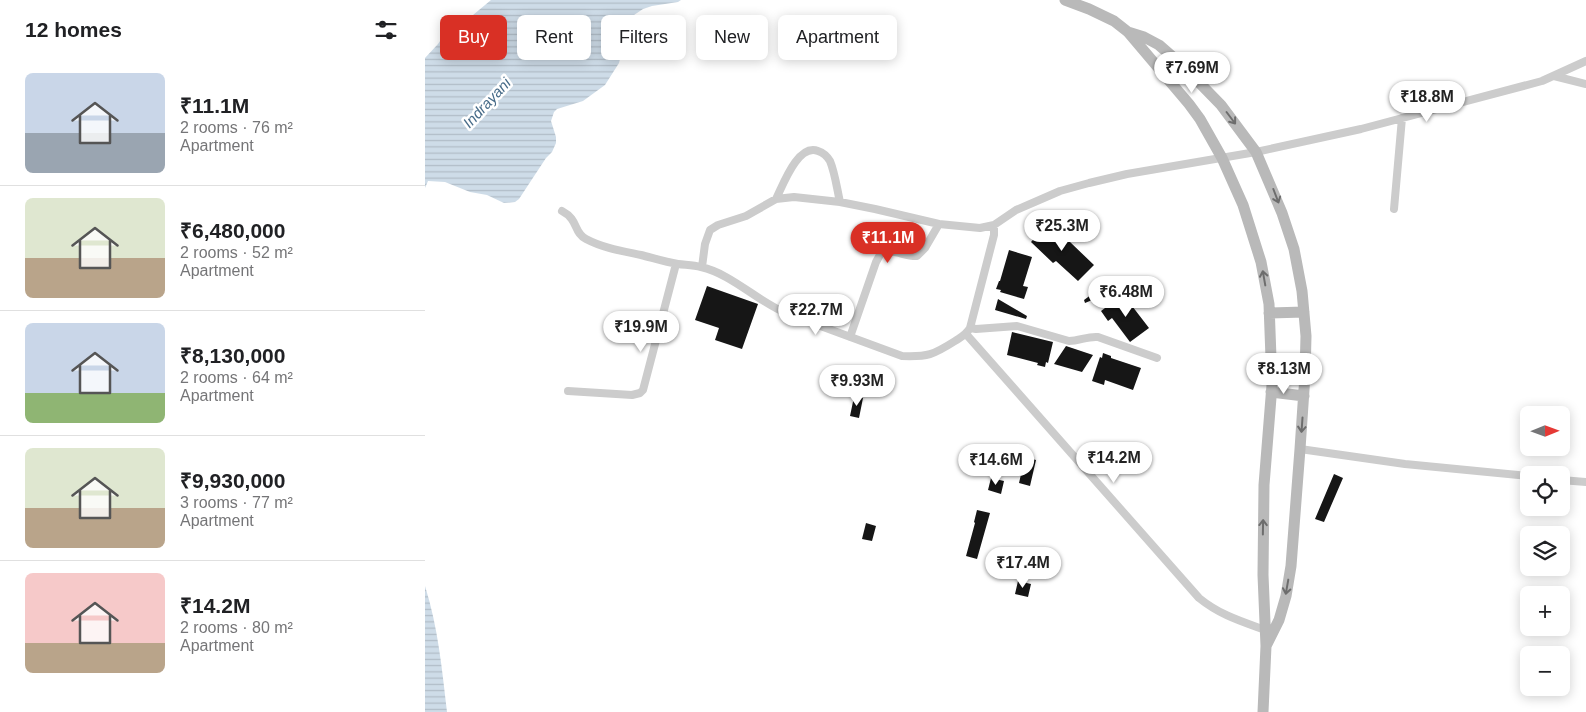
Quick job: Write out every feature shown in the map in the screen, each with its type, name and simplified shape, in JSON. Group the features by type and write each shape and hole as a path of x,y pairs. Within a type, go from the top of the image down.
{"street":[{"path":"1065,0 1089,9 1114,22 1128,32 1189,104 1200,119 1222,158 1254,235 1261,262 1271,340 1271,392 1264,485 1263,576 1265,646 1263,712"},
{"path":"1128,32 1144,37 1159,45 1183,66 1221,105 1256,152 1282,212 1294,249 1304,312 1304,396 1291,566 1286,596 1279,620 1265,646"},
{"path":"702,267 705,244 710,230 746,216 776,199 794,198 839,202 939,224 980,228 995,224 1017,210 1060,191 1089,182 1256,152 1361,129 1541,82 1586,62"},
{"path":"1554,76 1586,84"},
{"path":"1394,209 1402,118"},
{"path":"776,199 791,168 800,156 809,150 816,150 827,156 831,163 839,202"},
{"path":"562,211 569,214 581,235 587,240 605,247 676,264 702,267 726,278 774,308 902,356 932,355 968,331 975,329 1017,326 1069,341 1098,337 1157,358"},
{"path":"850,336 871,275 881,253 889,251 917,256 925,248 939,224"},
{"path":"968,331 994,235 995,224"},
{"path":"568,391 632,395 643,390 676,264"},
{"path":"1269,313 1304,312"},
{"path":"968,331 1199,598 1213,609 1225,615 1265,630"},
{"path":"1271,392 1304,396"},
{"path":"1300,449 1405,464 1520,475"},
{"path":"1570,481 1586,482"}],"water":[{"name":"Indrayani","path":"491,0 681,0 652,6 634,15 601,15 601,60 620,60 619,63 605,85 583,101 557,109 554,112 551,121 556,143 552,152 519,199 515,202 504,203 487,195 470,192 445,182 428,181 425,188 425,58 440,41 440,60 507,60 507,15 473,15"},
{"path":"425,586 436,633 447,712 425,712"}],"building":[{"path":"1048,224 1062,239 1065,235 1072,241 1070,242 1094,265 1078,281 1056,261 1053,263 1031,242"},
{"path":"1009,250 1032,257 1023,286 1028,287 1024,299 996,289"},
{"path":"1110,281 1116,290 1085,303 1084,300"},
{"path":"707,286 758,304 742,349 715,340 719,328 695,320"},
{"path":"1125,294 1149,328 1130,342 1112,318 1108,321 1101,311"},
{"path":"998,299 1027,316 1026,319 995,310"},
{"path":"1012,332 1053,342 1048,363 1046,362 1045,367 1037,365 1038,363 1007,355"},
{"path":"1066,346 1093,355 1082,372 1054,364"},
{"path":"1103,353 1111,356 1111,358 1141,368 1133,390 1105,380 1104,385 1092,381"},
{"path":"854,397 863,398 859,418 850,416"},
{"path":"1025,457 1036,460 1030,486 1019,483"},
{"path":"1334,474 1343,478 1324,522 1315,519"},
{"path":"991,478 1004,481 1001,494 988,490"},
{"path":"977,510 990,513 977,559 966,556"},
{"path":"866,523 876,526 872,541 862,539"},
{"path":"1018,581 1031,584 1028,597 1015,594"}]}
